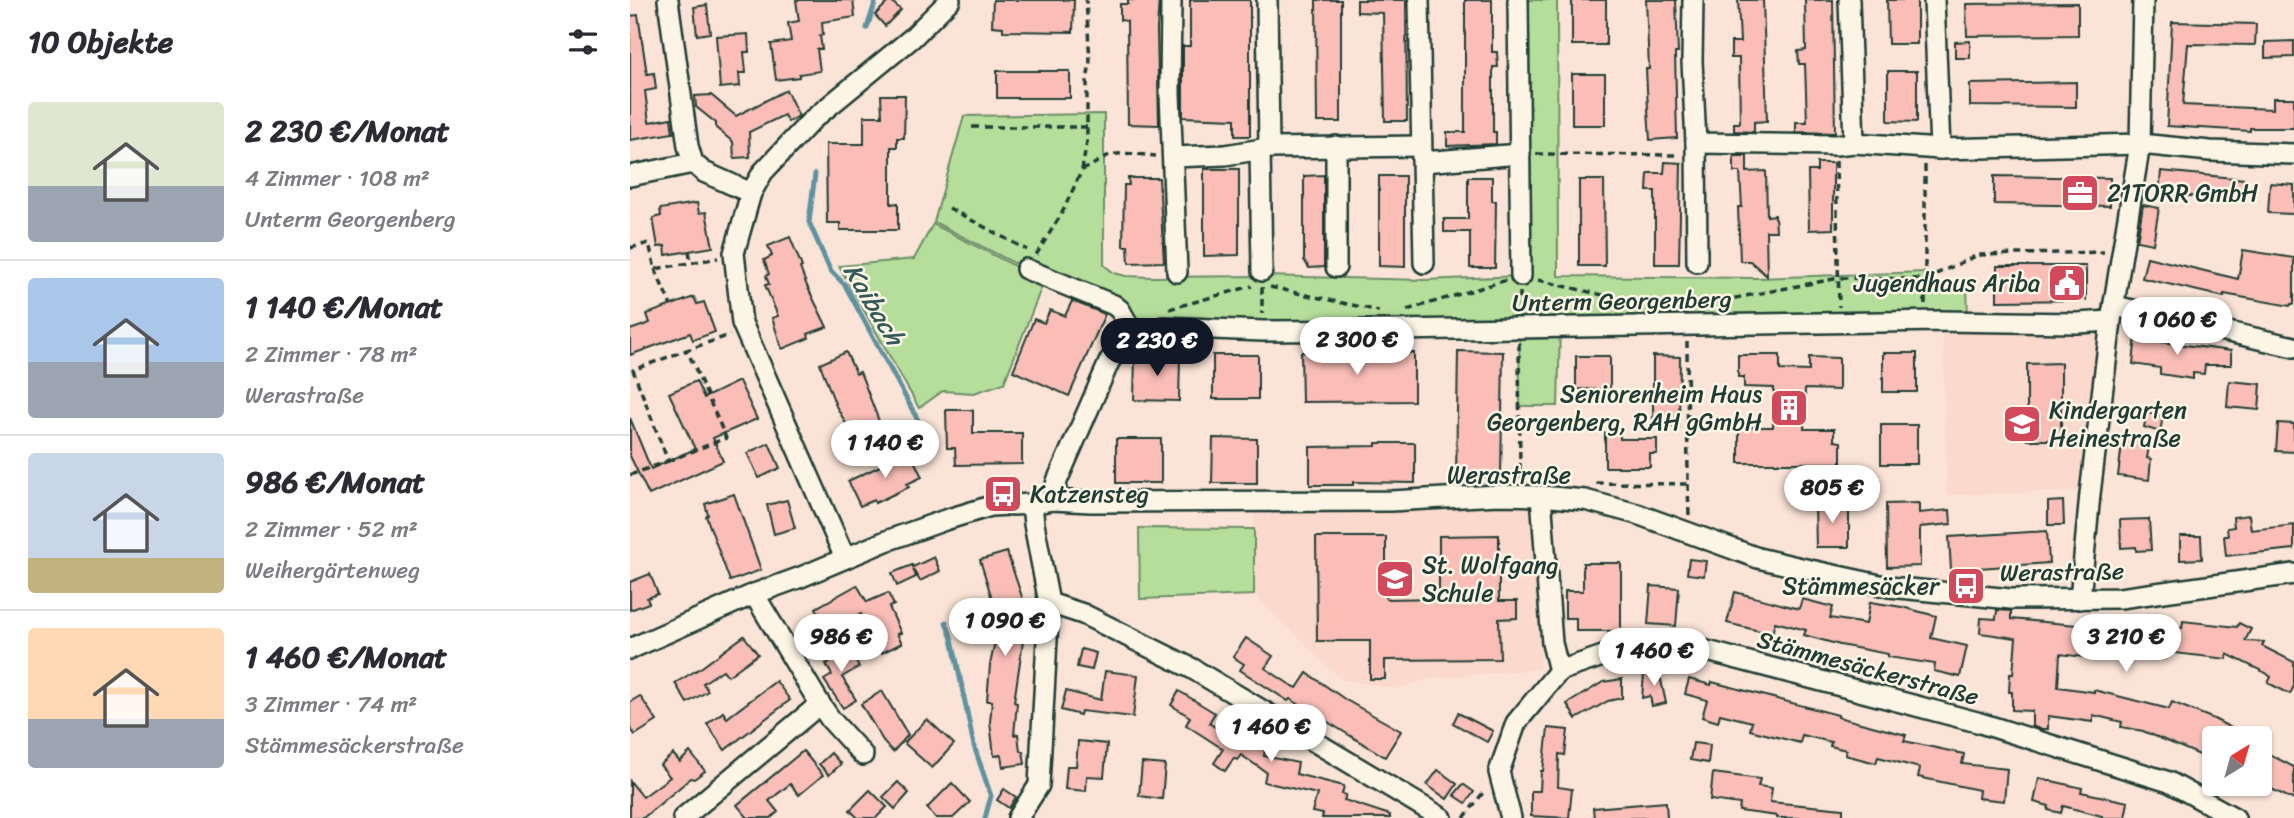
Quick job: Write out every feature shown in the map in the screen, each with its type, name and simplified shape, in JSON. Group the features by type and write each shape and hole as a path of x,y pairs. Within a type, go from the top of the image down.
{"street":[{"path":"668,0 688,146 693,163 704,172 751,193"},
{"path":"845,558 745,329 734,256 751,193 763,172 812,120 912,38 950,0"},
{"path":"1171,0 1170,93 1177,272"},
{"path":"1262,271 1267,0"},
{"path":"1419,0 1424,263"},
{"path":"1518,0 1521,276"},
{"path":"1693,0 1697,262"},
{"path":"1845,144 1849,0"},
{"path":"1932,149 1934,0"},
{"path":"2080,599 2090,491 2113,314 2140,144 2143,0"},
{"path":"1696,149 1845,144 1932,149 2140,144 2210,151 2294,154"},
{"path":"1173,157 1226,155 1264,148 1336,146 1422,154 1520,154"},
{"path":"1336,146 1336,267"},
{"path":"630,177 693,163"},
{"path":"1018,818 1039,785 1049,603 1034,524 1042,502 1057,481 1110,360 1134,335 1120,310 1114,305 1031,262"},
{"name":"Unterm Georgenberg","path":"1134,335 1163,327 1263,331 1519,319 1687,324 2077,323 2113,314 2294,347"},
{"name":"Werastraße","path":"630,649 754,594 910,532 991,506 1042,502 1391,501 1498,495 1585,499 1758,558 1889,587 1986,597 2120,598 2294,574"},
{"path":"1511,818 1499,772 1516,723 1559,671 1552,643 1541,496"},
{"path":"754,594 820,704 863,755"},
{"path":"1049,603 1083,614 1193,669 1442,818"},
{"name":"Stämmesäckerstraße","path":"1559,671 1626,648 1692,647 2003,730 2169,782 2235,818"},
{"path":"683,818 820,704"}],"path":[{"path":"949,208 1031,262 1068,202 1082,170 1090,61 1086,0"},
{"path":"972,127 1087,127"},
{"path":"1839,323 1845,144"},
{"path":"1520,154 1696,149"},
{"path":"1924,322 1932,149"},
{"path":"1082,170 1095,166 1104,157 1129,154 1173,157"},
{"path":"630,248 649,243 655,269 671,306"},
{"path":"689,251 691,262"},
{"path":"1925,279 1978,255 2124,252"},
{"path":"655,269 734,256"},
{"path":"1262,271 1263,331"},
{"path":"1519,319 1520,483"},
{"path":"1687,324 1690,533"},
{"path":"668,461 632,375 633,370 745,329"},
{"path":"630,475 726,438 687,350"},
{"path":"1585,483 1688,484"},
{"path":"1464,818 1499,772"}],"shaded area":[{"name":"Kindergarten Heinestraße","path":"1942,321 2111,321 2090,491 1947,495"},
{"name":"St. Wolfgang Schule","path":"1254,502 1520,503 1530,510 1539,622 1543,639 1538,669 1428,679 1396,689 1342,680 1255,595"}],"green space":[{"path":"1518,0 1557,0 1558,276 1757,278 1925,272 1925,287 1967,281 1968,322 1560,327 1558,406 1520,406 1519,327 1143,331 1120,310 1026,269 934,222 964,116 1104,114 1104,265 1114,273 1152,277 1264,276 1424,280 1521,276"},
{"path":"933,224 1044,281 1004,383 974,393 943,391 919,408 839,266 914,259"},
{"path":"1139,528 1254,529 1254,595 1140,599"}],"building":[{"path":"796,0 853,0 855,17 822,22 822,49 817,49 820,71 776,80 771,44 791,41 788,23 799,21"},
{"path":"890,0 901,10 885,26 875,15"},
{"path":"993,0 1074,0 1073,32 1003,31 1003,27 992,26"},
{"path":"1128,0 1159,0 1159,125 1128,124 1127,21 1120,20 1120,4 1128,4"},
{"path":"1190,0 1250,0 1250,136 1235,136 1235,119 1183,117 1183,46 1190,46"},
{"path":"1316,0 1341,0 1341,122 1317,122"},
{"path":"1357,0 1406,0 1407,121 1385,121 1383,13 1357,12"},
{"path":"1465,0 1492,0 1492,52 1497,52 1498,67 1493,67 1493,132 1496,132 1496,144 1447,146 1447,132 1465,132"},
{"path":"1572,0 1606,0 1606,45 1572,45"},
{"path":"1646,0 1676,0 1677,138 1650,140"},
{"path":"1738,0 1763,0 1767,121 1754,122 1754,132 1734,131 1734,123 1740,123 1739,58 1731,58 1731,42 1740,42"},
{"path":"1805,0 1833,0 1835,133 1796,132 1796,122 1807,122 1805,64 1799,64 1798,51 1806,50"},
{"path":"1887,0 1917,0 1917,44 1888,44"},
{"path":"2078,3 2078,35 1967,36 1966,4"},
{"path":"707,5 710,33 697,35 694,7"},
{"path":"638,15 647,74 654,73 656,89 645,91 649,122 671,118 673,133 630,140 630,16"},
{"path":"2172,22 2256,24 2255,45 2188,44 2183,105 2273,109 2273,98 2294,98 2294,128 2250,128 2250,131 2167,126"},
{"path":"748,34 749,52 744,52 746,73 739,73 740,86 720,88 716,36"},
{"path":"1970,41 1970,58 1955,58 1955,42"},
{"path":"2294,41 2294,57 2265,58 2265,42"},
{"path":"997,71 1070,71 1070,98 997,98"},
{"path":"1888,71 1917,71 1917,122 1888,121"},
{"path":"1572,74 1605,74 1605,125 1572,125"},
{"path":"2076,82 2076,107 1970,106 1970,84"},
{"path":"786,90 799,116 788,122 784,115 749,132 750,157 734,158 733,142 716,128 716,123 696,107 695,96 711,95 736,116"},
{"path":"881,95 905,95 904,138 897,138 897,147 891,147 891,204 898,203 898,230 840,230 840,223 827,223 826,144 864,144 864,116 882,116"},
{"path":"1734,156 1747,156 1747,172 1766,171 1767,216 1775,215 1776,231 1766,231 1767,276 1750,261 1740,261 1740,172 1734,172"},
{"path":"1665,162 1681,163 1679,264 1655,264 1655,191 1647,191 1648,173 1664,173"},
{"path":"1817,163 1833,163 1833,229 1809,230 1808,171 1817,171"},
{"path":"1204,169 1239,169 1239,255 1204,256"},
{"path":"2161,171 2244,179 2242,201 2159,193"},
{"path":"1324,175 1324,267 1309,268 1304,260 1304,176"},
{"path":"1379,176 1405,176 1405,267 1379,266"},
{"path":"1994,176 2110,178 2110,206 1994,204"},
{"path":"1468,177 1492,177 1492,201 1496,201 1495,268 1470,268 1470,232 1444,232 1444,219 1468,219"},
{"path":"1128,178 1159,178 1164,262 1129,263 1128,246 1123,246 1124,185 1129,185"},
{"path":"1579,180 1604,180 1605,266 1579,266"},
{"path":"2270,183 2294,185 2294,214 2268,213"},
{"path":"697,203 699,213 706,212 713,247 666,255 665,246 658,247 653,218 661,216 660,209"},
{"path":"2143,205 2159,208 2153,244 2137,241"},
{"path":"790,237 807,286 827,327 782,349 772,318 778,316 765,285 769,284 766,276 769,274 764,260 772,256 768,246"},
{"path":"2243,250 2294,258 2294,304 2290,306 2224,294 2224,297 2142,278 2147,257 2238,279"},
{"name":"Jugendhaus Ariba","path":"1997,266 2086,266 2086,300 1997,301"},
{"path":"694,297 697,304 704,302 715,332 693,340 690,333 630,355 630,330 650,323 647,314"},
{"path":"1072,301 1105,314 1069,396 1013,371 1034,319 1044,323 1050,310 1065,316"},
{"path":"2136,335 2162,338 2161,342 2231,351 2231,365 2205,365 2204,374 2193,373 2193,379 2160,374 2160,368 2133,364"},
{"path":"1458,351 1503,352 1501,477 1456,477"},
{"path":"846,352 856,374 860,372 882,429 856,441 836,406 820,364"},
{"path":"1301,352 1414,353 1414,401 1302,402"},
{"path":"1883,353 1917,353 1917,392 1883,392"},
{"path":"1213,355 1258,355 1258,399 1213,399"},
{"name":"Seniorenheim Haus Georgenberg, RAH gGmbH","path":"1738,355 1780,355 1780,370 1809,371 1809,357 1839,358 1839,390 1805,389 1804,429 1834,429 1834,441 1841,442 1841,463 1739,463 1739,427 1773,427 1774,388 1744,387 1744,377 1738,377"},
{"path":"1135,356 1180,357 1179,401 1134,400"},
{"path":"1576,356 1610,356 1610,390 1576,389"},
{"path":"1653,356 1680,357 1679,427 1653,426"},
{"path":"2061,363 2061,440 2027,440 2027,364"},
{"path":"696,381 704,398 739,381 757,419 713,438 723,461 649,495 630,456 630,418 651,469 695,449 669,393"},
{"path":"2229,381 2261,384 2259,410 2227,407"},
{"path":"946,410 973,410 973,433 1022,433 1022,464 956,465 955,448 947,448"},
{"path":"2147,413 2163,416 2160,432 2144,427"},
{"path":"2278,423 2294,424 2294,452 2276,451"},
{"path":"1881,425 1917,425 1917,464 1881,464"},
{"path":"1605,433 1620,433 1620,439 1657,439 1657,454 1650,454 1650,467 1605,467"},
{"path":"2123,436 2150,440 2147,458 2151,459 2149,480 2118,476"},
{"path":"1213,438 1257,439 1257,483 1212,483"},
{"path":"1116,439 1161,439 1161,483 1116,483"},
{"path":"769,443 780,468 759,478 747,453"},
{"path":"1376,443 1415,443 1415,483 1353,482 1353,485 1310,485 1310,447 1376,446"},
{"path":"910,452 922,477 907,484 909,487 875,503 874,500 860,506 848,481"},
{"path":"734,494 761,570 730,581 706,516 705,504"},
{"path":"787,500 795,528 774,534 767,505"},
{"path":"2063,501 2064,525 2048,525 2048,502"},
{"path":"1815,503 1849,503 1849,547 1816,547"},
{"path":"1919,503 1919,513 1950,510 1951,524 1920,527 1920,566 1887,567 1886,504"},
{"path":"2249,515 2251,530 2294,525 2294,549 2226,556 2224,536 2228,536 2227,528 2234,527 2233,517"},
{"path":"2149,519 2151,550 2121,548 2120,520"},
{"path":"2047,531 2049,563 1951,570 1949,537"},
{"path":"1499,535 1499,601 1517,601 1517,618 1499,619 1500,659 1385,660 1385,679 1370,679 1370,641 1317,641 1316,537 1386,537 1386,599 1439,598 1439,536"},
{"path":"2180,536 2201,536 2202,559 2180,560"},
{"path":"1007,552 1024,603 1026,621 1014,702 1017,703 1014,735 1018,734 1025,764 1003,767 1001,755 994,756 990,722 992,701 987,701 990,665 1003,603 994,605 980,560"},
{"path":"934,557 940,571 920,581 913,569 916,577 897,586 892,573"},
{"path":"1689,559 1706,561 1704,576 1687,574"},
{"path":"1583,563 1621,563 1621,631 1576,631 1576,618 1565,618 1565,591 1583,591"},
{"path":"650,574 658,594 647,598 649,603 630,610 630,582"},
{"path":"857,585 867,602 888,593 894,605 889,607 901,633 897,634 902,643 882,653 861,614 829,632 816,608"},
{"path":"1651,586 1679,588 1676,626 1648,624"},
{"path":"1735,592 1799,609 1802,599 1833,607 1830,618 1866,624 1870,602 1936,616 1931,638 1967,646 1960,677 1934,671 1935,664 1888,657 1888,654 1840,645 1804,635 1806,630 1775,622 1772,634 1727,623"},
{"path":"1997,610 2011,611 2011,619 2121,629 2122,620 2154,625 2154,632 2176,631 2176,628 2182,628 2183,621 2237,627 2239,623 2251,629 2245,641 2264,642 2262,646 2294,662 2294,686 2290,694 2268,683 2271,677 2266,673 2227,654 2227,659 2166,652 2165,659 2101,651 2100,659 2060,654 2058,687 2094,690 2169,709 2172,702 2227,726 2202,726 2202,756 2143,731 2121,727 2122,722 2093,715 2093,722 2048,716 2048,729 2039,729 2032,726 2032,711 2012,710 2010,674 2013,674 2016,638 1980,633 1981,618 1996,619"},
{"path":"744,636 758,654 728,676 723,670 703,683 708,691 687,703 675,683"},
{"path":"1246,638 1273,656 1265,668 1289,684 1297,688 1307,673 1346,700 1401,731 1385,757 1240,670 1244,664 1233,657"},
{"path":"844,643 859,667 842,677 856,700 843,708 824,680 832,675 826,664 830,662 825,654"},
{"path":"1081,649 1096,653 1092,670 1077,667"},
{"path":"1105,671 1138,675 1133,717 1081,711 1080,715 1061,710 1066,691 1101,700"},
{"path":"1659,671 1666,703 1652,706 1650,696 1642,698 1644,674"},
{"path":"1622,679 1622,698 1608,701 1576,719 1567,704 1603,682"},
{"path":"1689,679 1711,685 1712,682 1906,735 1904,741 1964,754 1962,764 2007,769 2004,801 1978,798 1979,790 1918,777 1920,768 1878,757 1876,763 1845,755 1846,750 1830,746 1831,742 1802,735 1800,743 1750,730 1752,722 1720,714 1718,722 1702,717 1707,700 1685,694"},
{"path":"776,681 790,700 725,750 707,724 723,712 727,718"},
{"path":"882,691 908,735 893,752 885,744 861,704"},
{"path":"1179,691 1215,713 1209,723 1232,738 1239,727 1266,743 1264,756 1298,763 1296,774 1344,786 1344,800 1390,815 1390,818 1322,818 1323,814 1312,812 1317,794 1264,782 1266,772 1241,755 1237,760 1234,758 1225,771 1214,763 1223,749 1186,725 1190,717 1171,705"},
{"path":"640,696 657,721 635,735 630,728 630,702"},
{"path":"1458,713 1493,731 1487,742 1453,723"},
{"path":"927,719 954,744 932,768 904,743"},
{"path":"1548,728 1568,730 1565,755 1559,754 1558,787 1572,789 1569,818 1531,816 1531,791 1540,791"},
{"path":"1078,741 1107,744 1104,777 1087,776 1086,791 1065,789 1067,766 1076,766"},
{"path":"1693,743 1710,745 1708,763 1690,760"},
{"path":"803,751 823,775 799,795 790,784 769,801 778,812 771,818 748,818 737,805"},
{"path":"690,752 705,771 694,779 691,778 643,818 630,818 630,781 643,797 670,777 660,765 673,754 680,762"},
{"path":"831,753 841,764 829,775 819,764"},
{"path":"2272,756 2294,767 2294,800 2272,789"},
{"path":"1142,763 1165,765 1162,799 1139,796"},
{"path":"1438,770 1457,784 1447,799 1427,785"},
{"path":"1713,773 1760,779 1758,786 1772,788 1770,802 1843,809 1843,818 1777,818 1739,811 1740,804 1710,800"},
{"path":"2039,778 2082,788 2081,792 2128,802 2125,818 2102,818 2063,806 2061,813 2048,810 2049,806 2034,802"},
{"path":"898,782 909,793 895,809 883,797"},
{"path":"952,783 970,802 953,818 936,818 927,808"},
{"path":"1463,784 1474,792 1466,803 1454,795"},
{"path":"1004,789 1016,797 1009,808 997,800"},
{"path":"870,790 887,807 876,818 858,818 850,810"},
{"path":"1666,802 1667,818 1594,818 1593,808"}],"waterway":[{"name":"Kaibach","path":"867,28 876,0"},
{"name":"Kaibach","path":"815,174 809,222 830,270 845,285 933,448"},
{"name":"Kaibach","path":"946,622 952,639 974,746 991,796 985,818"}],"place":[{"name":"21TORR GmbH","path":"2080,193"},
{"name":"Jugendhaus Ariba","path":"2067,283"},
{"name":"Seniorenheim Haus Georgenberg, RAH gGmbH","path":"1789,408"},
{"name":"Kindergarten Heinestraße","path":"2022,424"},
{"name":"Katzensteg","path":"1003,494"},
{"name":"St. Wolfgang Schule","path":"1395,579"},
{"name":"Stämmesäcker","path":"1966,586"}]}
